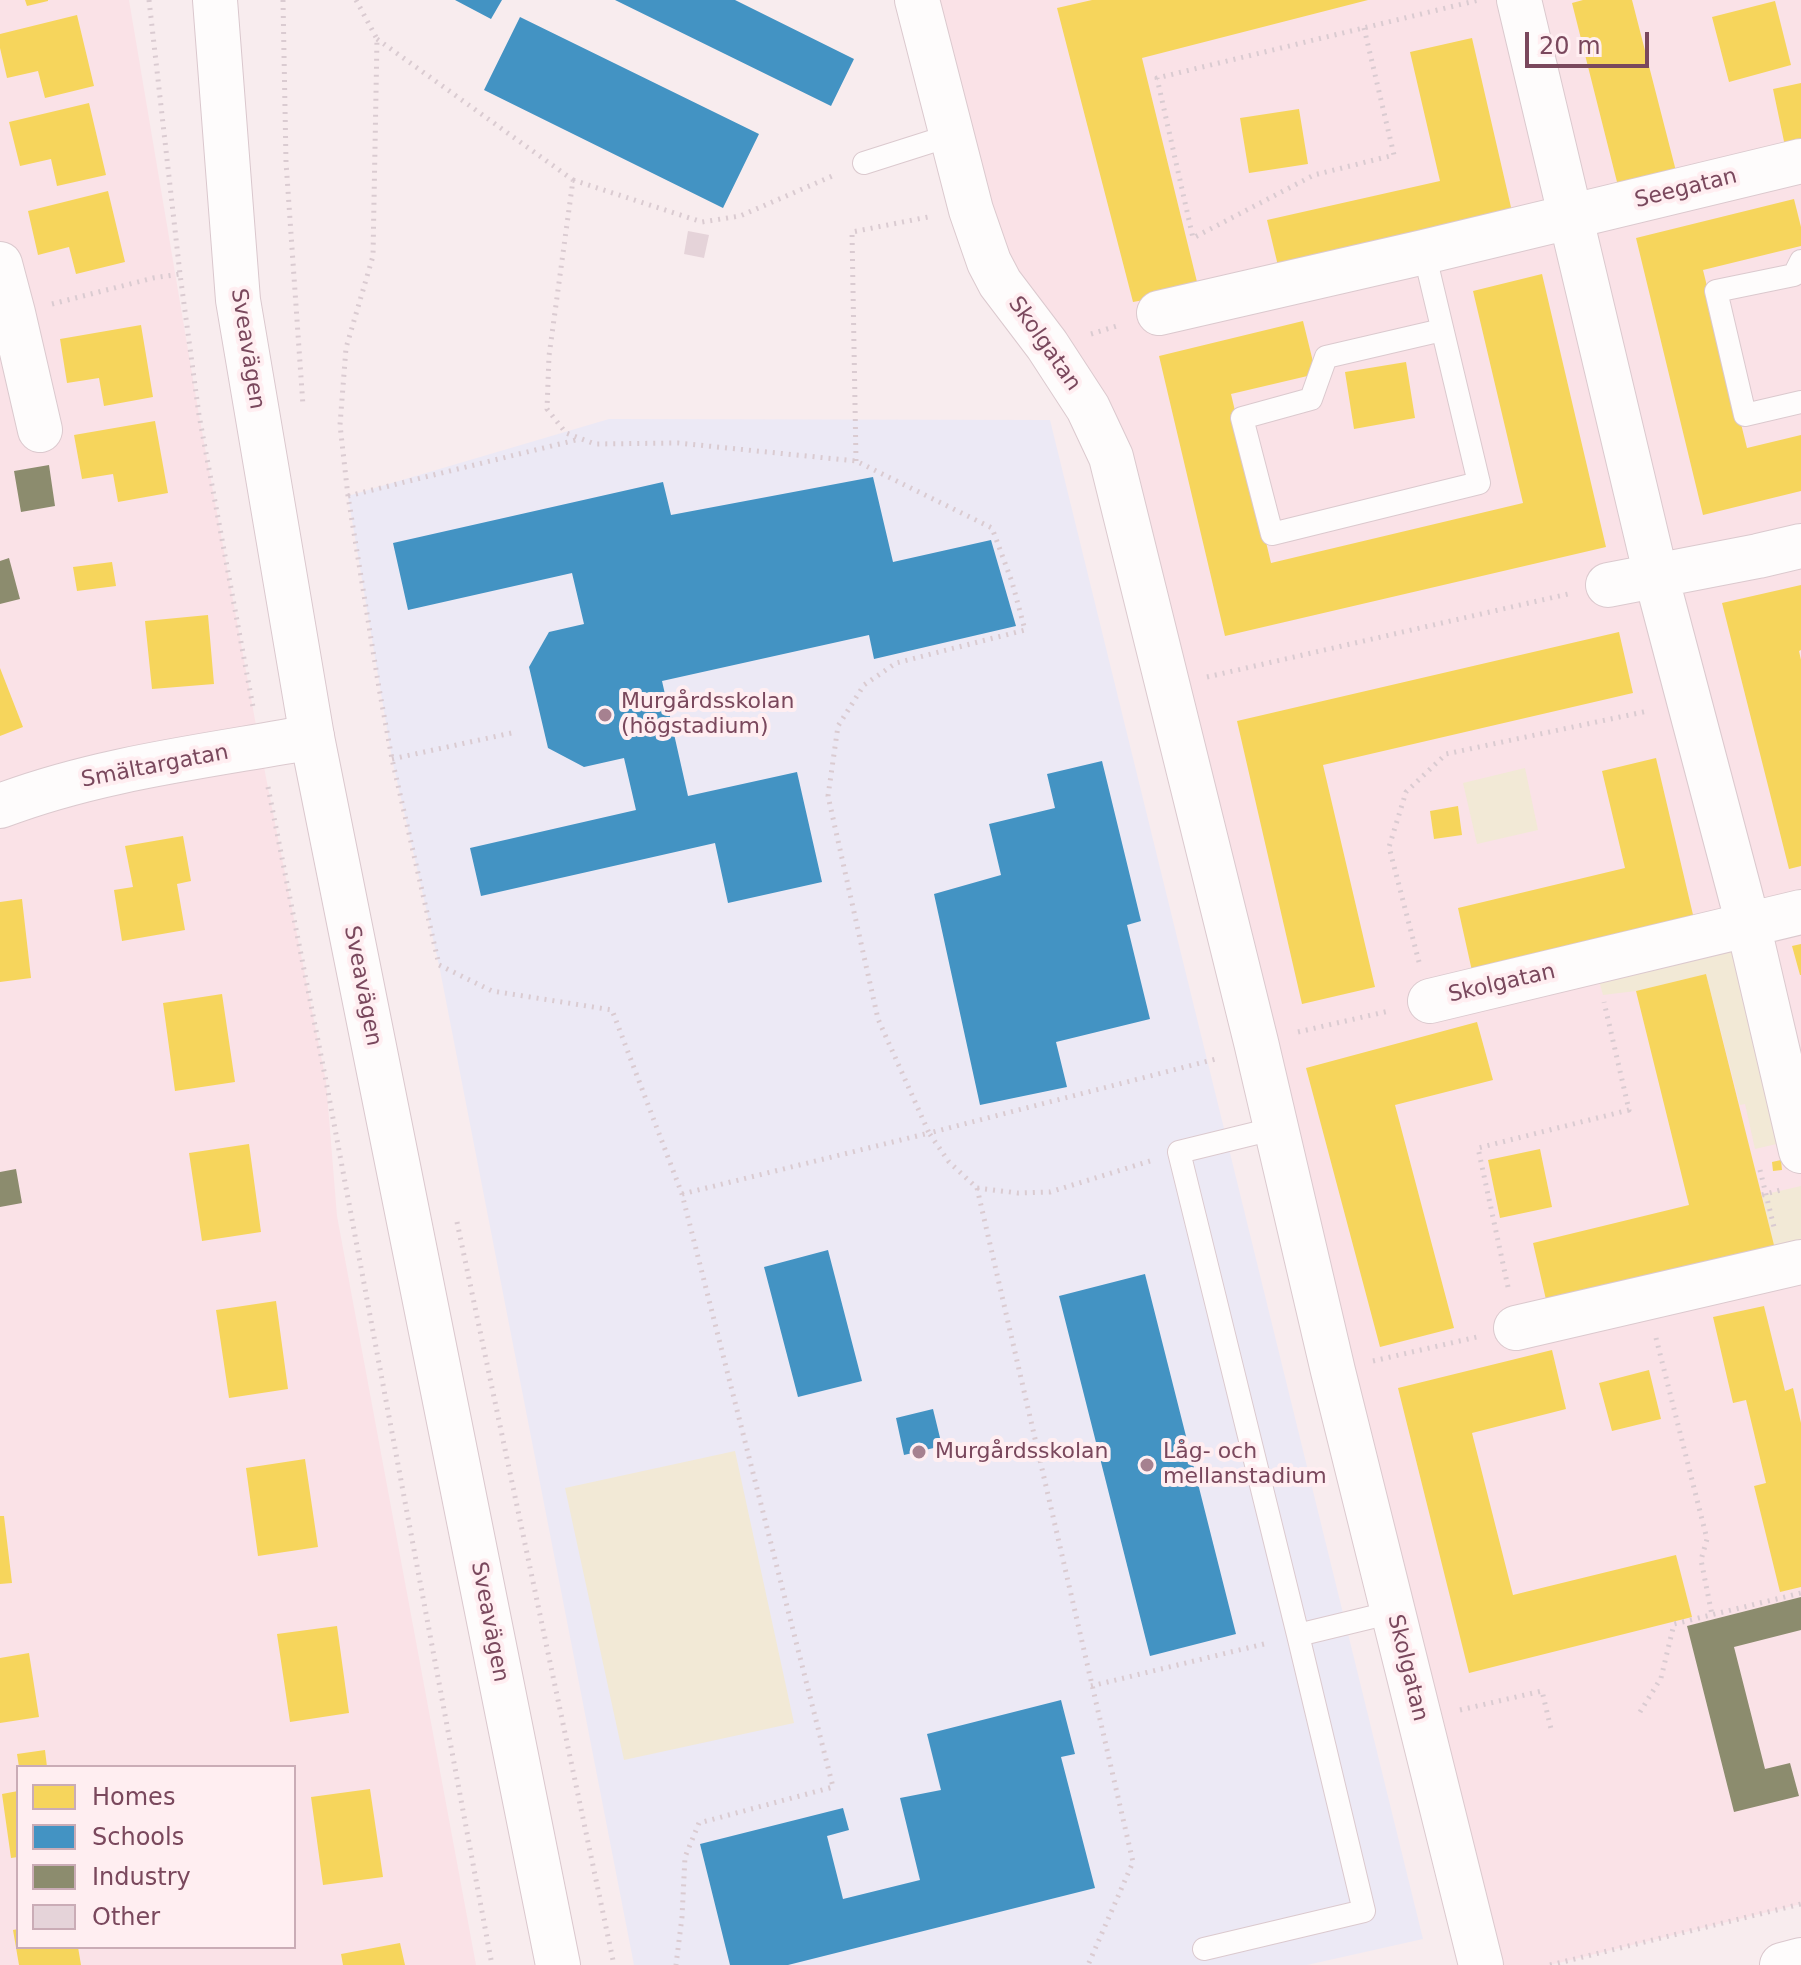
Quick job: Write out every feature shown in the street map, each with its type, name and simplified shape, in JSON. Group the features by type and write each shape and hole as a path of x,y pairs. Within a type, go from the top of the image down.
{"street":[{"name":"Sveavägen","path":"215,0 238,300 312,737 558,1965"},
{"path":"1519,0 1656,576 1748,924 1801,1151"},
{"name":"Skolgatan","path":"922,1 971,210 989,262 1000,283 1048,347 1088,408 1111,457 1481,1965"},
{"name":"Seegatan","path":"1570,216 1801,161"},
{"path":"1159,313 1570,216"},
{"path":"0,264 7,314 40,430"},
{"path":"1608,585 1801,546"},
{"name":"Smältargatan","path":"0,806 31,794 139,768 312,737"},
{"path":"1748,924 1801,912"},
{"name":"Skolgatan","path":"1430,1001 1748,924"},
{"path":"1516,1328 1801,1262"},
{"path":"1782,1965 1801,1960"}],"lane":[{"path":"864,163 952,135"},
{"path":"1424,252 1479,483 1272,534 1242,418 1311,399 1326,357 1442,330"},
{"path":"1801,261 1794,275 1716,291 1745,415 1801,402"},
{"path":"1204,1949 1364,1911 1179,1152 1277,1128"},
{"path":"1298,1635 1393,1612"}],"path":[{"path":"149,0 199,415 492,1965"},
{"path":"283,0 286,162 304,418"},
{"path":"356,0 377,39 573,180 702,222 740,216 864,163"},
{"path":"1364,28 1394,155 1314,175 1193,238 1157,78 1364,28 1480,0"},
{"path":"377,39 373,256 346,348 340,425 348,496 392,759 439,965 492,991 612,1010 682,1194 833,1787 699,1823 685,1857 676,1965"},
{"path":"573,180 549,356 547,409 566,433 595,444 678,443 856,461 992,528 1012,582 1025,630 896,663 864,685 838,726 828,796 878,1019 929,1133 949,1162 977,1188 1133,1862 1088,1965"},
{"path":"856,461 852,232 971,210"},
{"path":"7,314 180,274"},
{"path":"1048,347 1159,313"},
{"path":"348,496 582,439"},
{"path":"1167,686 1608,585"},
{"path":"1430,1001 1389,847 1406,792 1446,754 1690,702"},
{"path":"392,759 516,732"},
{"path":"1333,1371 1516,1328 1478,1148 1629,1110 1594,962"},
{"name":"Skolgatan","path":"1256,1042 1430,1001"},
{"path":"682,1194 1212,1061 1256,1042"},
{"path":"977,1188 1018,1193 1050,1192 1179,1152"},
{"path":"456,1220 614,1965"},
{"path":"1646,1298 1707,1539 1701,1560 1712,1615"},
{"path":"1640,1712 1661,1678 1674,1624 1801,1593"},
{"path":"1091,1686 1298,1635"},
{"path":"1420,1719 1542,1691 1552,1733"},
{"path":"1550,1965 1801,1904"}],"shaded area":[{"path":"0,0 129,0 199,415 326,1081 337,1216 476,1965 0,1965"},
{"path":"917,0 1801,0 1801,1904 1550,1965 1481,1965 1111,457 1000,283"},
{"name":"Murgårdsskolan","path":"609,419 1050,420 1423,1939 1307,1965 634,1965 439,965 392,759 348,496"},
{"path":"1525,768 1538,830 1477,844 1463,783"},
{"path":"1748,924 1739,980 1743,1001 1798,1139 1755,1149 1745,1104 1740,1105 1706,974 1636,991 1603,995 1594,962"},
{"path":"1801,1186 1801,1262 1779,1267 1762,1195"},
{"path":"735,1451 794,1723 624,1760 565,1488"}],"building: Homes":[{"path":"25,0 48,0 48,1 27,6"},
{"path":"1092,0 1368,0 1142,58 1199,290 1133,302 1057,8"},
{"path":"1583,0 1632,0 1677,175 1619,190 1572,3"},
{"path":"1775,1 1791,65 1729,82 1712,17"},
{"path":"77,15 94,86 45,98 38,71 7,78 0,34"},
{"path":"1472,38 1513,216 1279,270 1267,220 1440,181 1410,52"},
{"path":"1801,83 1801,147 1786,151 1773,89"},
{"path":"89,103 106,175 57,186 51,159 20,166 9,122"},
{"path":"1299,109 1308,164 1249,173 1240,118"},
{"path":"108,191 125,262 76,274 69,247 38,255 28,211"},
{"path":"1794,199 1801,227 1801,246 1703,270 1747,448 1801,435 1801,491 1703,515 1636,238"},
{"path":"1542,274 1606,547 1225,636 1159,356 1303,321 1316,374 1231,394 1271,563 1523,503 1473,291"},
{"path":"141,325 153,397 104,406 99,378 67,383 60,339"},
{"path":"1406,362 1415,418 1354,429 1345,372"},
{"path":"155,421 168,493 118,502 113,474 82,479 74,435"},
{"path":"112,562 116,586 77,591 73,567"},
{"path":"1801,585 1801,866 1789,869 1722,603"},
{"path":"208,615 214,684 152,689 145,621"},
{"path":"1619,632 1633,693 1323,765 1375,987 1302,1004 1237,721"},
{"path":"0,668 23,727 0,736"},
{"path":"1656,758 1694,919 1472,971 1458,908 1625,868 1602,771"},
{"path":"1458,806 1462,835 1434,839 1430,811"},
{"path":"183,836 191,881 177,884 185,930 122,941 114,890 133,887 125,846"},
{"path":"22,899 31,978 0,982 0,902"},
{"path":"1801,944 1801,975 1800,975 1792,946"},
{"path":"1706,974 1775,1249 1547,1304 1533,1243 1689,1205 1636,991"},
{"path":"222,994 235,1082 175,1091 163,1003"},
{"path":"1477,1022 1493,1080 1395,1105 1454,1328 1380,1347 1306,1068"},
{"path":"249,1144 261,1232 202,1241 189,1153"},
{"path":"1540,1149 1552,1207 1500,1218 1488,1160"},
{"path":"1781,1160 1782,1170 1773,1171 1772,1162"},
{"path":"276,1301 288,1389 229,1398 216,1310"},
{"path":"1764,1306 1785,1391 1793,1388 1801,1423 1801,1587 1780,1592 1754,1486 1766,1483 1746,1400 1733,1403 1713,1317"},
{"path":"1552,1350 1566,1409 1472,1433 1513,1595 1676,1555 1692,1617 1469,1673 1398,1388"},
{"path":"1649,1370 1661,1419 1612,1431 1599,1383"},
{"path":"305,1459 318,1547 258,1556 246,1468"},
{"path":"0,1516 4,1516 12,1583 0,1584"},
{"path":"337,1626 349,1713 290,1722 277,1634"},
{"path":"29,1653 39,1717 0,1723 0,1658"},
{"path":"45,1750 47,1765 19,1765 17,1754"},
{"path":"370,1789 383,1877 323,1885 311,1797"},
{"path":"16,1791 16,1857 11,1858 2,1794"},
{"path":"400,1943 405,1965 343,1965 341,1954"},
{"path":"16,1949 78,1949 81,1965 19,1965"}],"building: Schools":[{"path":"455,0 502,0 491,19"},
{"path":"615,0 735,0 854,59 831,106"},
{"path":"520,17 759,134 723,208 484,90"},
{"name":"Murgårdsskolan (högstadium)","path":"873,477 893,562 991,540 1016,626 874,659 869,635 662,681 688,796 797,772 822,882 728,903 715,843 481,896 470,848 636,810 624,758 584,767 548,748 529,667 549,632 584,624 572,573 408,610 393,543 663,482 671,515"},
{"path":"1102,761 1141,921 1127,925 1150,1019 1056,1042 1067,1087 980,1105 934,894 1001,875 989,824 1055,808 1047,774"},
{"path":"828,1250 862,1381 798,1397 764,1267"},
{"name":"Låg- och mellanstadium","path":"1145,1274 1236,1634 1150,1656 1059,1296"},
{"path":"933,1409 942,1446 904,1455 896,1418"},
{"path":"1061,1700 1075,1754 1061,1757 1095,1888 788,1965 730,1965 700,1844 843,1808 849,1830 827,1836 843,1899 920,1880 900,1798 941,1790 927,1734"}],"building: Industry":[{"path":"49,465 55,506 21,512 14,471"},
{"path":"9,558 20,599 0,604 0,561"},
{"path":"16,1169 22,1203 0,1207 0,1172"},
{"path":"1801,1597 1801,1630 1734,1647 1765,1769 1790,1763 1799,1796 1734,1812 1687,1626"}],"building: Other":[{"path":"688,231 709,235 704,258 684,254"}],"place":[{"name":"Murgårdsskolan (högstadium)","path":"605,715"},
{"name":"Murgårdsskolan","path":"919,1452"},
{"name":"Låg- och mellanstadium","path":"1147,1465"}]}
